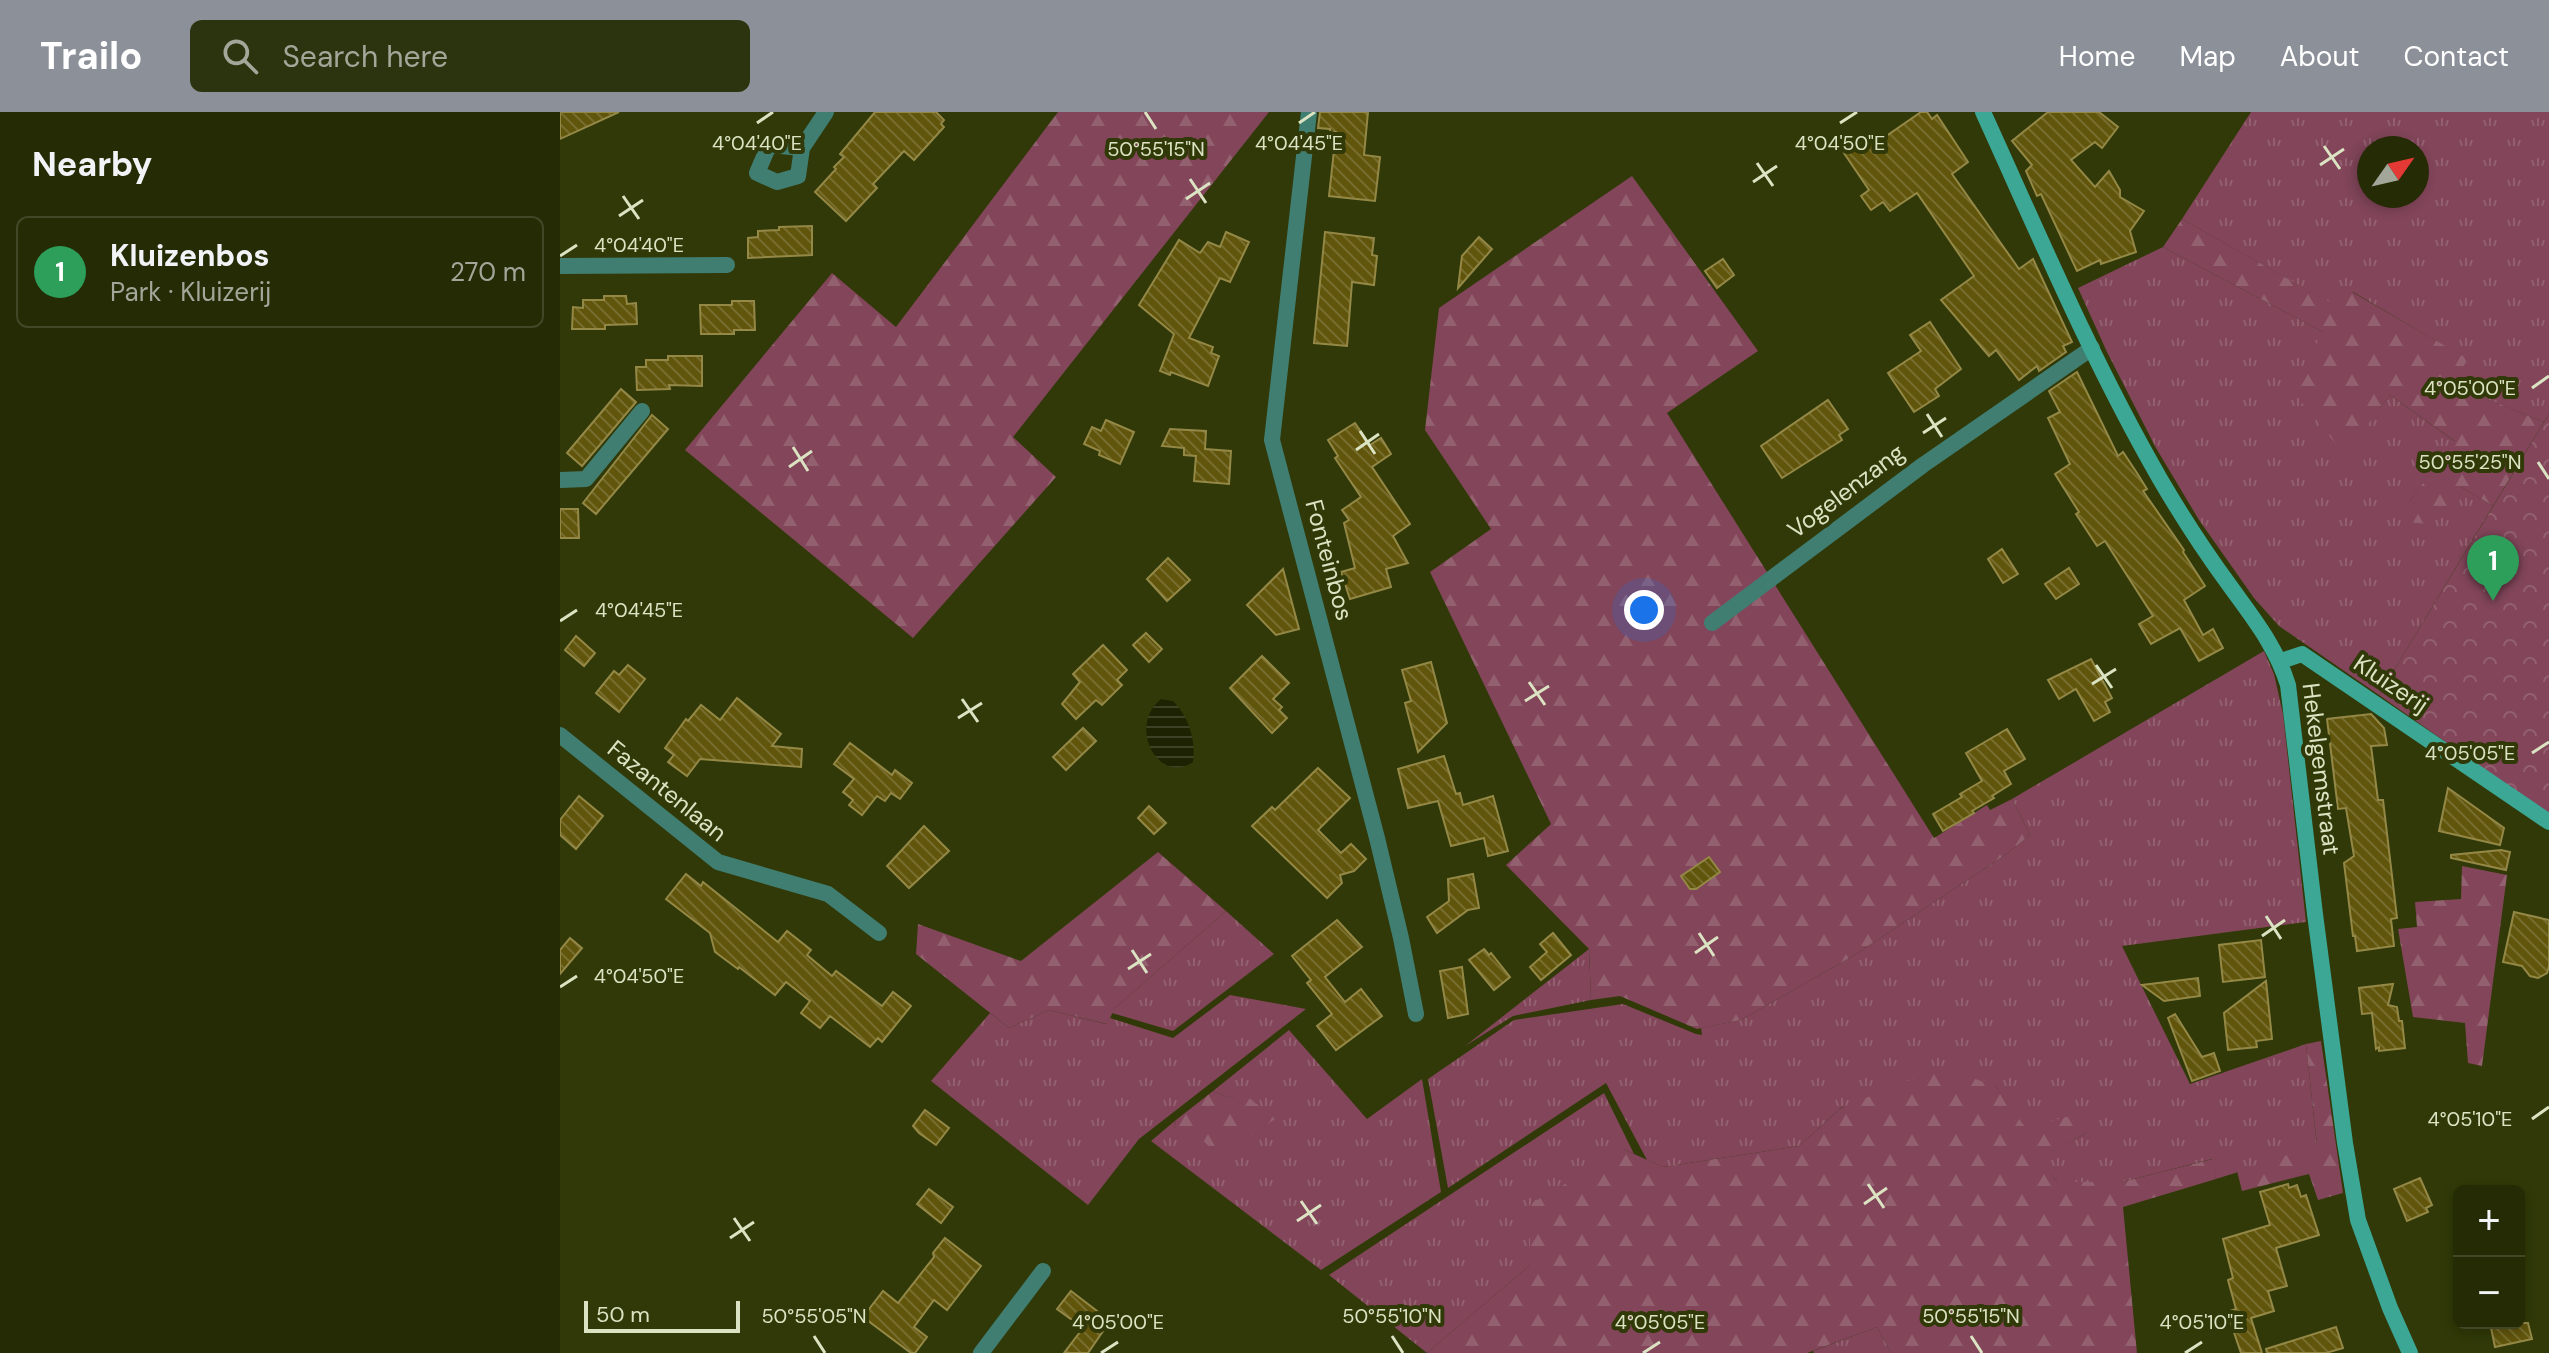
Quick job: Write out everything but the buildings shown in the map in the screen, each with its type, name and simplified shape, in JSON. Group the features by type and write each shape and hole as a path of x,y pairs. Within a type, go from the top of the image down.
{"street":[{"path":"802,148 826,112"},
{"name":"Fonteinbos","path":"1309,112 1272,440 1377,838 1416,1014"},
{"name":"Hekelgemstraat","path":"1983,112 2124,415 2163,483 2281,661 2288,685 2331,1036 2358,1220 2410,1353"},
{"path":"560,266 727,265"},
{"name":"Vogelenzang","path":"1712,623 1923,465 2092,348"},
{"path":"560,480 586,479 642,411"},
{"name":"Kluizerij","path":"2281,661 2302,654 2549,822"},
{"name":"Fazantenlaan","path":"560,735 718,862 828,894 879,933"},
{"path":"981,1353 1043,1271"}],"green space":[{"path":"1058,112 1269,112 1013,437 1056,477 913,638 685,450 832,273 896,327"},
{"path":"2251,112 2549,112 2549,414 2544,422 2451,385 2467,359 2353,292 2344,311 2182,219"},
{"path":"1632,176 1758,351 1667,413 1934,838 1987,805 1990,810 2012,799 2030,835 2008,853 1853,956 1741,1020 1697,1029 1620,996 1591,1000 1589,949 1506,865 1551,824 1430,572 1491,529 1425,430 1439,308"},
{"path":"2182,219 2343,310 2352,292 2468,359 2452,385 2544,422 2493,506 2461,487 2447,510 2436,520 2430,523 2411,522 2409,502 2455,441 2390,395 2345,455 2291,389 2323,332 2163,247"},
{"path":"2163,247 2323,332 2344,454 2390,395 2456,442 2409,502 2461,487 2493,506 2379,695 2279,626 2254,598 2199,520 2156,448 2107,352 2078,288"},
{"path":"2549,414 2549,815 2379,695"},
{"path":"2264,651 2274,674 2283,714 2306,922 2122,946 2190,1084 2306,1044 2317,1147 2216,1179 2212,1159 2122,1182 2057,1182 2041,1158 2086,1133 2024,1128 1995,1086 1842,1107 1799,1146 1663,1167 1647,1160 1606,1083 1448,1188 1428,1079 1514,1020 1623,1004 1702,1035 1701,1028 1741,1020 1853,956 2008,853 2030,835 2012,799"},
{"path":"1158,852 1226,911 1115,1008 1107,1024 1049,1010 1009,1028 916,954 918,924 1021,961"},
{"path":"2462,866 2507,875 2482,1066 2468,1063 2465,1023 2413,1017 2398,929 2417,927 2415,902 2461,899"},
{"path":"1226,911 1274,954 1173,1031 1112,1013 1115,1008"},
{"path":"1589,949 1591,1000 1513,1016 1465,1046"},
{"path":"1230,995 1306,1009 1139,1139 1088,1205 931,1081 990,1013 1009,1028 1049,1010 1106,1024 1110,1018 1173,1038"},
{"path":"1289,1030 1367,1119 1422,1079 1441,1192 1321,1270 1151,1141 1176,1120 1174,1130 1248,1098 1225,1096 1213,1091"},
{"path":"2321,1041 2343,1193 2318,1200 2309,1174 2242,1191 2237,1171 2317,1146 2306,1044"},
{"path":"1942,1067 1995,1086 2025,1127 2075,1115 2086,1133 2042,1158 2057,1182 2122,1182 2213,1159 2216,1179 2123,1207 2137,1353 1891,1353 1877,1327 1807,1353 1427,1353 1530,1265 1530,1204 1625,1150 1663,1167 1799,1146 1841,1108"},
{"path":"1213,1091 1225,1096 1248,1097 1275,1119 1220,1157 1196,1134 1186,1137 1174,1130 1176,1120"},
{"path":"1604,1093 1634,1154 1625,1150 1530,1265 1427,1353 1329,1275"},
{"path":"1877,1327 1891,1353 1813,1351"}],"shaded area":[{"path":"1161,699 1173,701 1190,729 1193,762 1181,767 1169,766 1159,760 1147,738 1151,711"}],"place":[{"name":"Kluizenbos","path":"2493,601"}]}
